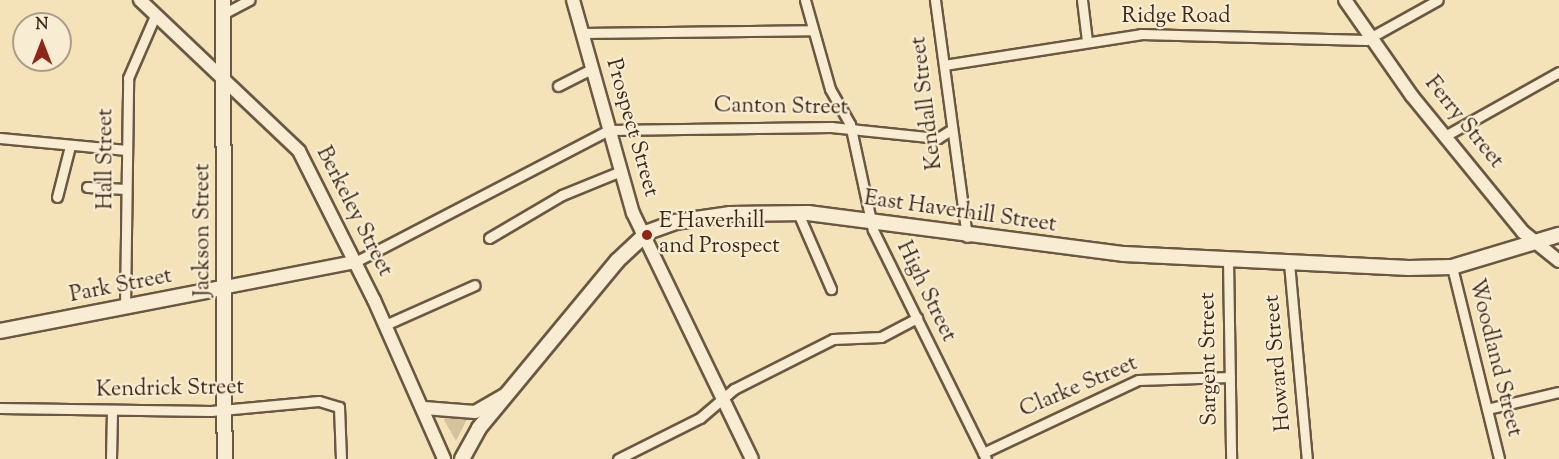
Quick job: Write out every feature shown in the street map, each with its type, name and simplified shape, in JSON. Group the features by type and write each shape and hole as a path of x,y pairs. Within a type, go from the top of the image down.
{"main road":[{"name":"Jackson Street","path":"223,7 225,459"},
{"name":"East Haverhill Street","path":"462,459 506,395 643,236 661,226 699,218 798,213 967,237 1228,259 1289,263 1452,267 1559,236"},
{"name":"Park Street","path":"0,331 226,287"}],"street":[{"name":"Berkeley Street","path":"141,0 224,82 299,151 385,325 424,408 444,459"},
{"path":"223,7 249,0"},
{"name":"Prospect Street","path":"573,0 621,171 643,236 752,459"},
{"name":"High Street","path":"805,0 830,89 851,128 872,222 984,456"},
{"name":"Kendall Street","path":"935,0 944,65 949,131 967,237"},
{"path":"1082,0 1086,41"},
{"name":"Ferry Street","path":"1345,0 1445,136 1534,244 1559,261"},
{"path":"1373,36 1438,0"},
{"name":"Hall Street","path":"125,307 128,78 155,16"},
{"path":"582,33 812,30"},
{"name":"Ridge Road","path":"944,65 1141,34 1373,36"},
{"path":"558,86 592,69"},
{"path":"1445,136 1559,72"},
{"name":"Canton Street","path":"609,130 851,128 938,138 949,131"},
{"path":"355,262 609,130"},
{"path":"0,138 126,150"},
{"path":"57,197 70,146"},
{"path":"489,238 562,195 621,171"},
{"path":"87,187 126,189"},
{"path":"798,213 831,289"},
{"name":"Sargent Street","path":"1228,259 1231,459"},
{"name":"Park Street","path":"226,287 355,262"},
{"name":"Howard Street","path":"1289,263 1306,459"},
{"name":"Woodland Street","path":"1452,267 1499,459"},
{"path":"385,325 475,285"},
{"path":"618,459 700,418 723,401 734,389 833,339 881,337 917,318"},
{"name":"Clarke Street","path":"984,456 1138,380 1230,377"},
{"path":"1486,409 1559,392"},
{"path":"424,408 475,412 506,395"},
{"name":"Kendrick Street","path":"0,408 112,411 225,410 319,401 339,407 341,459"},
{"path":"111,459 112,411"}],"shaded area":[{"path":"446,417 467,419 456,441 444,420"}],"place":[{"name":"E Haverhill and Prospect","path":"647,235"}]}
